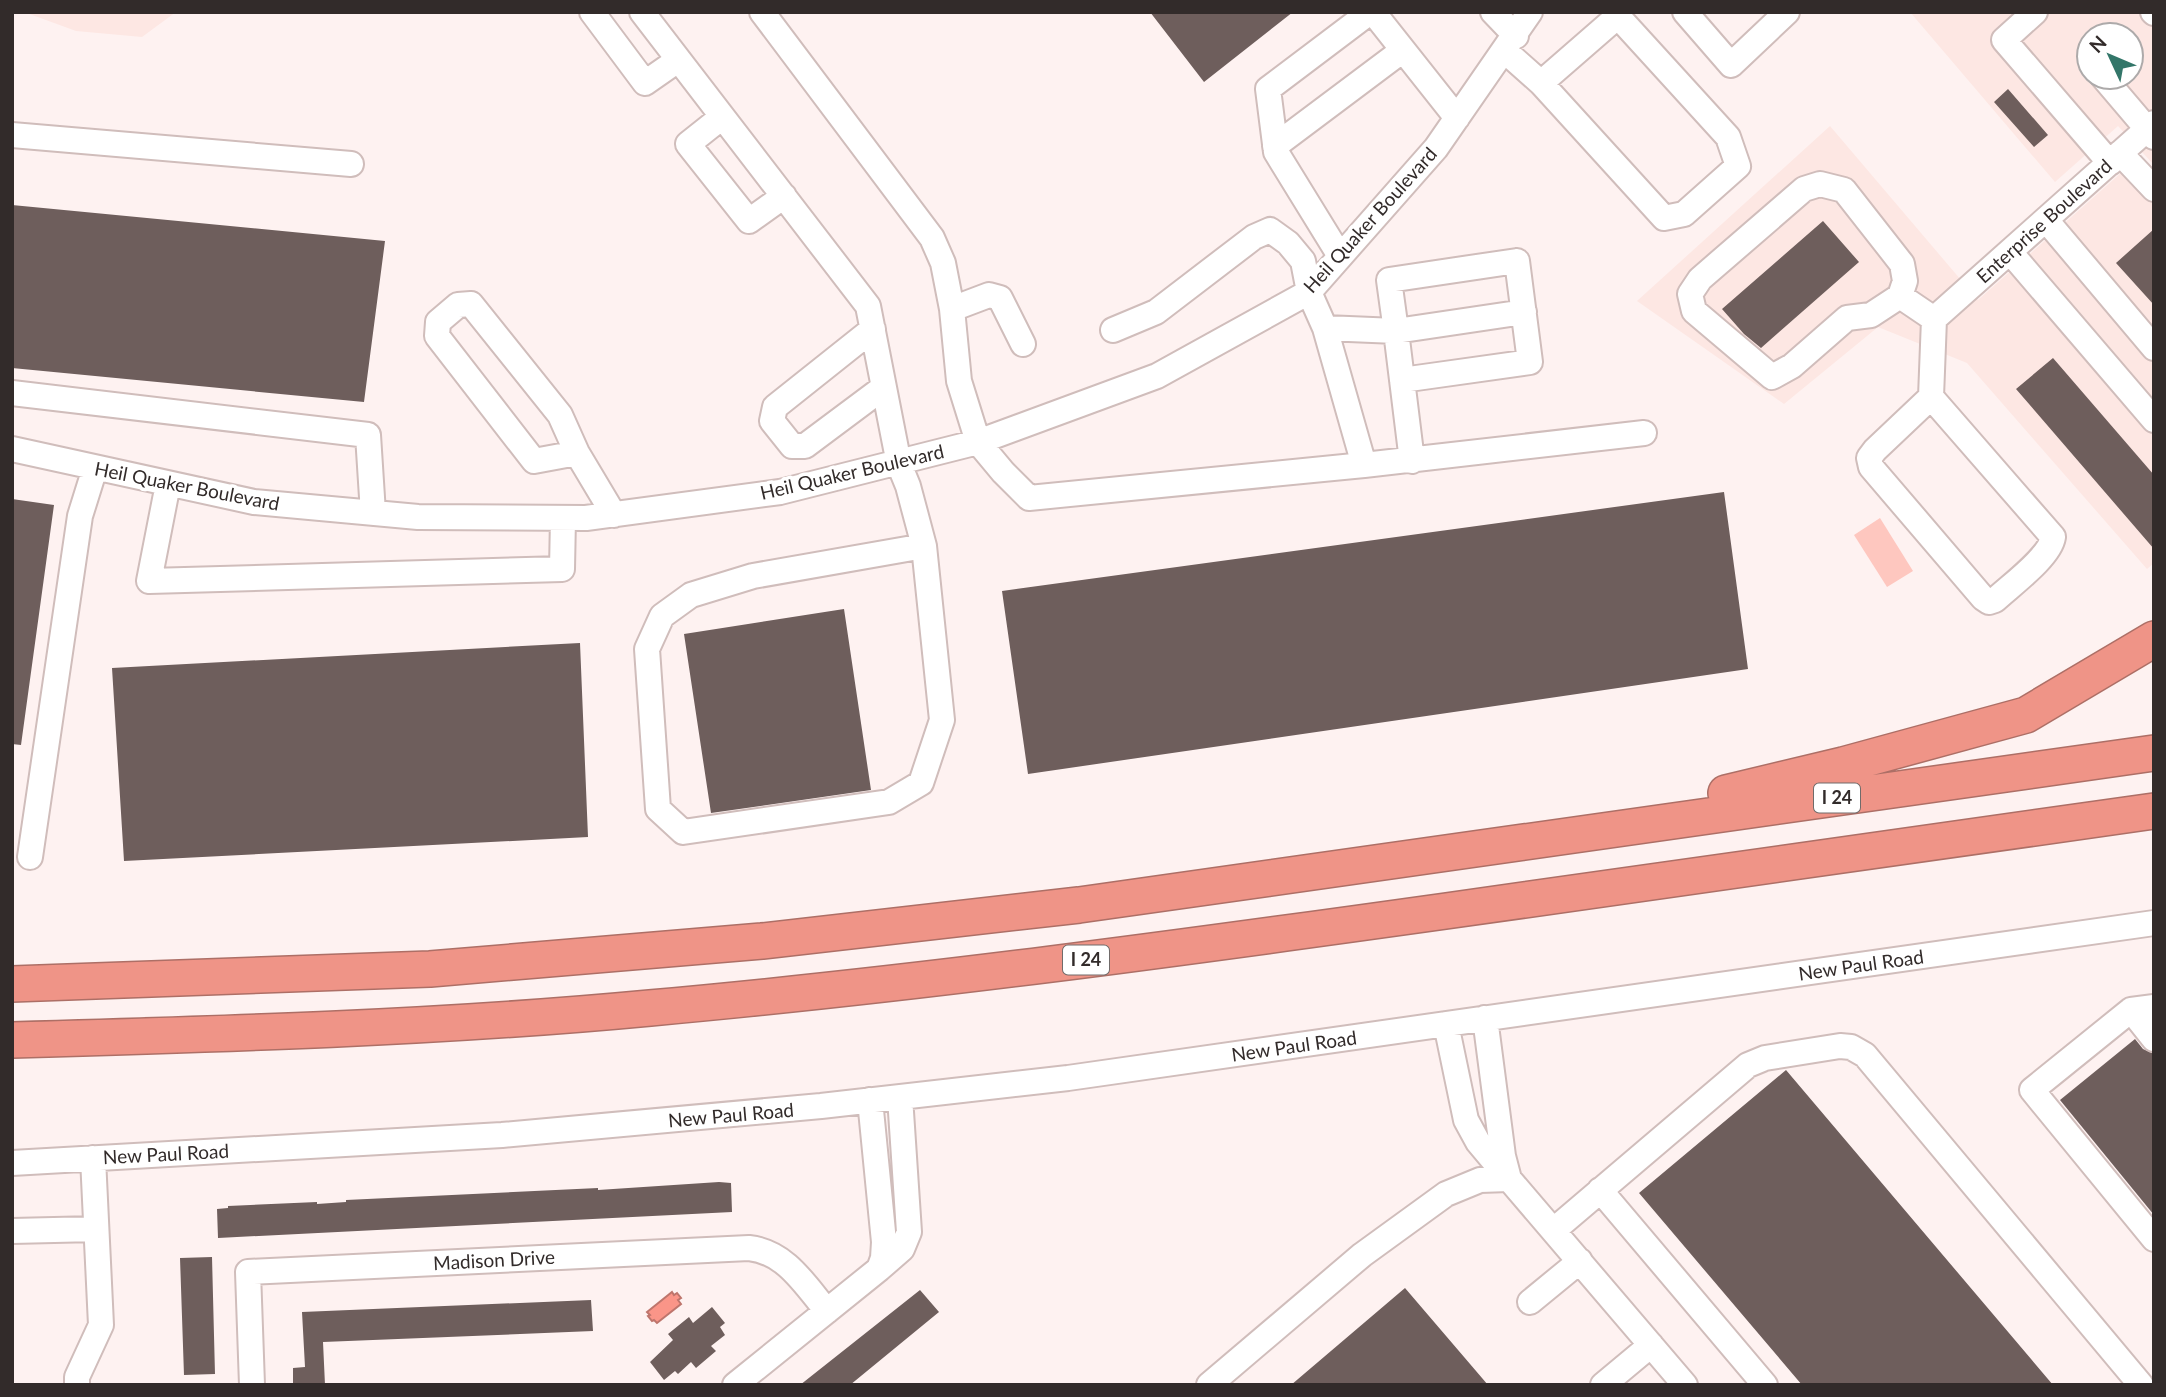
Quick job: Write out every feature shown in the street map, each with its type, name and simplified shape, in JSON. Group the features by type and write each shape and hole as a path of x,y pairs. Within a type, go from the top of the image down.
{"highway":[{"path":"1520,843 1843,765 2026,715 2154,639"},
{"name":"I 24","path":"12,985 430,969 762,941 1079,905 2154,753"},
{"name":"I 24","path":"12,1040 181,1036 444,1024 646,1009 920,981 1166,950 2154,811"}],"street":[{"path":"592,12 645,83 678,60"},
{"path":"642,12 869,306 899,464 924,546 942,720 921,783 889,802 683,832 658,809 647,649 662,616 691,595 753,576 924,546"},
{"path":"762,12 932,238 943,263 952,309 959,381 978,442 1029,498 1412,461 1644,433"},
{"path":"1340,256 1276,152 1268,89 1371,12 1457,118"},
{"path":"1493,12 1511,43 1541,83 1664,218 1684,214 1738,166 1728,137 1616,14 1541,83"},
{"name":"Heil Quaker Boulevard","path":"12,449 254,502 418,517 563,518 614,515 780,492 978,442 1157,376 1309,292 1436,148 1530,12"},
{"path":"1685,12 1731,65 1787,12"},
{"path":"2035,12 2004,40 2115,158 2154,189"},
{"path":"1275,146 1404,50"},
{"path":"2116,91 2152,130"},
{"path":"722,117 688,144 750,222 784,196"},
{"name":"Enterprise Boulevard","path":"1934,319 2115,158 2152,130"},
{"path":"12,135 351,164"},
{"path":"1820,184 1844,190 1902,264 1905,281 1900,296 1871,315 1847,318 1792,366 1772,377 1694,311 1690,294 1700,279 1804,189 1820,184"},
{"path":"2046,220 2154,348"},
{"path":"1113,330 1156,312 1254,237 1270,230 1288,243 1303,261 1309,292 1325,328 1364,466"},
{"path":"2010,252 2154,420"},
{"path":"1402,380 1530,362 1517,261 1389,280 1412,461"},
{"path":"952,309 989,295 1000,299 1023,344"},
{"path":"1900,296 1934,319 1931,397 2053,537 2052,546 2044,555 1995,600 1983,598 1871,467 1869,458 1875,450 1931,397"},
{"path":"577,453 534,461 437,336 438,322 458,305 471,304 560,415 577,453 614,515"},
{"path":"1325,328 1396,331 1524,312"},
{"path":"873,329 775,407 772,421 792,446 805,446 884,387"},
{"path":"12,393 368,435 373,513"},
{"path":"30,857 80,516 95,468"},
{"path":"168,484 149,581 562,569 563,518"},
{"name":"New Paul Road","path":"12,1163 527,1133 709,1118 900,1097 1068,1078 2154,923"},
{"path":"2154,1039 2142,1008 2032,1090 2154,1239"},
{"path":"1485,1018 1503,1156 1509,1178"},
{"path":"1446,1024 1466,1121 1478,1142 1685,1385"},
{"path":"1553,1230 1755,1061 1840,1046 1851,1047 1865,1055 2141,1385"},
{"path":"735,1385 898,1253 907,1239 910,1223 900,1097"},
{"path":"870,1100 884,1242 879,1269"},
{"path":"78,1385 77,1377 101,1325 93,1158"},
{"path":"879,1177 906,1174"},
{"path":"1209,1385 1362,1255 1447,1194 1480,1180 1509,1178"},
{"path":"1600,1190 1765,1385"},
{"path":"12,1231 96,1229"},
{"name":"Madison Drive","path":"252,1385 248,1272 749,1248 769,1252 781,1258 827,1311"},
{"path":"1530,1303 1580,1261"},
{"path":"1603,1385 1651,1345"}],"shaded area":[{"path":"24,12 176,12 142,37 76,31"},
{"path":"1910,12 2154,12 2154,165 2118,126 2055,182"},
{"path":"1830,126 1978,300 2140,156 2154,171 2154,563 2147,569 1967,363 1878,327 1784,404 1637,301"},
{"path":"1880,518 1913,571 1887,587 1854,535"},
{"path":"672,1292 681,1298 678,1300 681,1304 657,1323 652,1321 647,1312"}],"building":[{"path":"1150,12 1293,12 1204,82"},
{"path":"2008,89 2048,135 2034,147 1994,102"},
{"path":"12,205 385,241 364,402 12,368"},
{"path":"1823,221 1859,262 1761,348 1744,334 1722,309"},
{"path":"2154,229 2154,305 2116,263"},
{"path":"2053,358 2154,475 2154,549 2016,389"},
{"path":"1724,492 1748,669 1028,774 1002,591"},
{"path":"12,499 54,505 21,745 12,744"},
{"path":"844,609 871,790 711,813 684,634"},
{"path":"580,643 588,837 124,861 112,668"},
{"path":"2135,1039 2143,1049 2154,1054 2154,1215 2060,1100"},
{"path":"1786,1070 2053,1385 1802,1385 1639,1193"},
{"path":"731,1183 732,1212 218,1238 217,1209 228,1206 317,1204 346,1200 598,1190"},
{"path":"212,1257 215,1374 184,1375 180,1258"},
{"path":"1405,1288 1488,1385 1291,1385"},
{"path":"920,1290 939,1312 850,1385 800,1385"},
{"path":"591,1300 593,1331 323,1342 325,1385 293,1385 293,1368 305,1367 302,1312"},
{"path":"712,1307 725,1323 720,1327 725,1335 711,1346 716,1351 696,1368 691,1362 678,1374 675,1371 664,1380 650,1362 673,1340 668,1334 689,1317 693,1323"}]}
